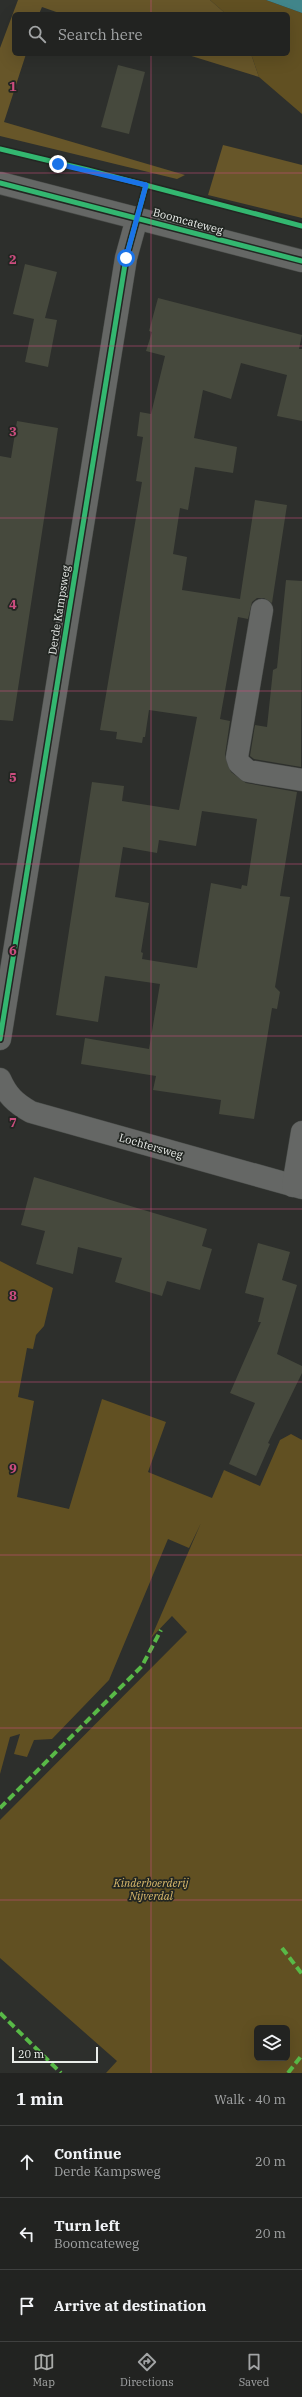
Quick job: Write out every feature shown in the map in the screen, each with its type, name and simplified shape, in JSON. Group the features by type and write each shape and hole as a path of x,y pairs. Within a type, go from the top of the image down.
{"street":[{"name":"Boomcateweg","path":"0,183 302,261"},
{"name":"Derde Kampsweg","path":"0,1039 126,258 137,218"},
{"path":"262,610 237,757 239,763 248,771 302,780"},
{"name":"Lochtersweg","path":"2,1089 17,1104 31,1112 297,1187"},
{"path":"297,1187 302,1132"}],"green space":[{"path":"210,0 266,0 302,13 302,114 259,77 252,56 290,56 290,12 224,12"},
{"name":"Kinderboerderij Nijverdal","path":"0,1261 53,1288 44,1326 36,1335 33,1349 27,1348 18,1397 34,1401 17,1497 69,1509 102,1399 166,1422 148,1472 212,1498 224,1470 260,1486 280,1440 291,1434 302,1440 302,2073 106,2073 117,2061 0,1958 0,1820 187,1632 172,1616 151,1638 201,1523 189,1548 168,1539 109,1680 52,1739 34,1740 27,1757 14,1754 20,1734 10,1737 0,1774"}],"shaded area":[{"path":"18,0 210,0 224,12 56,12 42,7 40,12 14,12"},
{"path":"12,16 12,56 25,56 4,122 185,175 177,179 0,136 0,48"},
{"path":"191,56 252,56 259,77"},
{"path":"223,145 302,165 302,218 208,195"}],"water":[{"path":"266,0 302,0 302,13"}],"building":[{"path":"118,65 145,72 129,134 101,127"},
{"path":"25,264 57,272 45,318 57,320 48,367 25,362 34,319 13,314"},
{"path":"158,298 302,335 299,349 302,349 302,421 277,416 287,375 241,363 231,399 203,390 194,438 237,447 233,473 195,467 188,510 180,508 173,554 187,557 182,590 240,599 255,500 287,505 272,603 264,598 257,598 252,602 248,619 238,617 220,719 230,721 225,755 231,772 246,783 297,792 280,896 290,897 275,987 280,992 277,1009 272,1008 254,1119 219,1114 221,1100 153,1090 156,1076 81,1064 85,1038 149,1049 160,984 105,976 98,1022 56,1015 92,782 124,786 122,801 179,810 197,717 149,710 145,737 143,737 142,743 116,739 117,732 100,730 142,482 136,481 143,437 137,436 140,412 151,414 165,356 146,351 152,332 149,331","holes":["202,811 257,819 247,886 242,885 241,889 211,883 197,968 142,959 143,953 141,952 149,903 115,897 123,847 157,853 159,840 196,846"]},
{"path":"17,421 58,428 13,721 0,720 0,456 11,458"},
{"path":"286,580 302,581 301,767 254,759 250,756 255,725 267,727 273,670 277,668"},
{"path":"34,1177 207,1229 202,1246 212,1249 200,1290 167,1281 162,1296 115,1282 122,1258 78,1247 73,1274 36,1264 45,1231 21,1225"},
{"path":"258,1243 290,1252 282,1280 297,1285 277,1354 302,1366 302,1373 268,1443 270,1444 256,1476 229,1464 255,1403 230,1393 261,1322 258,1322 264,1298 245,1293"}],"marked path":[{"path":"0,1808 142,1666 161,1630"},
{"path":"282,1948 302,1974"},
{"path":"0,2013 61,2073"},
{"path":"288,2073 302,2055"}],"cycle path":[{"path":"0,149 88,170 302,226"},
{"path":"0,183 302,261"},
{"path":"0,1039 126,258 146,185"}],"route":[{"path":"58,164 146,185 126,258"}]}
